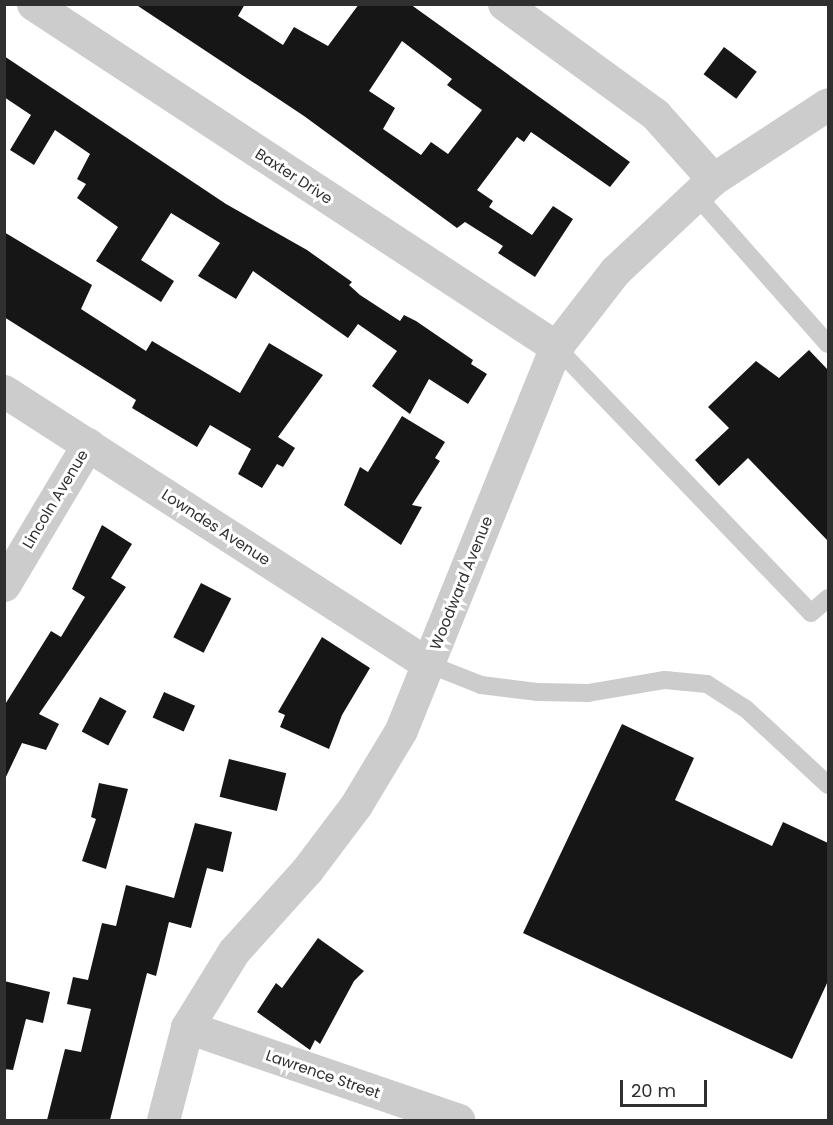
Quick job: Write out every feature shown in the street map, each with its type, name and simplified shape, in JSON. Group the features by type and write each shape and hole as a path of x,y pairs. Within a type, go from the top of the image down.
{"street":[{"name":"Baxter Drive","path":"33,4 556,347"},
{"path":"504,4 655,114 705,187"},
{"name":"Woodward Avenue","path":"163,1120 187,1027 234,951 307,870 356,805 401,730 556,347 615,271 705,187 828,104"},
{"name":"Lowndes Avenue","path":"4,391 428,664"},
{"name":"Lincoln Avenue","path":"4,585 88,444"},
{"name":"Lawrence Street","path":"187,1027 458,1120"}],"lane":[{"path":"705,187 828,344"},
{"path":"556,347 811,614 828,598"},
{"path":"428,664 481,685 537,692 588,693 665,680 707,684 746,709 828,785"}],"building":[{"path":"135,4 245,4 238,16 283,45 294,27 328,46 359,4 410,4 630,162 610,187 531,132 524,142 517,137 477,190 493,201 489,207 532,235 553,206 573,219 535,277 498,253 503,246 465,222 457,228 304,116","holes":["402,41 452,79 447,85 482,110 448,154 431,142 421,155 383,129 395,108 369,91"]},
{"path":"724,47 757,72 736,99 704,74"},
{"path":"4,56 226,204 307,250 352,282 349,285 360,295 400,321 404,315 416,321 473,360 471,364 487,374 468,404 429,379 410,414 372,386 397,351 358,324 348,338 253,271 236,299 198,276 220,243 171,213 141,260 174,281 161,302 96,261 118,227 77,198 86,184 77,179 90,154 55,130 34,165 10,150 31,115 4,97"},
{"path":"4,232 92,285 81,309 146,351 152,341 240,393 269,343 323,375 278,437 295,448 283,467 277,464 262,488 238,474 251,449 210,425 197,447 132,408 136,400 4,317"},
{"path":"809,350 828,370 828,541 748,458 719,486 695,460 729,428 708,407 756,361 779,378"},
{"path":"402,416 445,442 435,458 440,461 412,505 422,507 401,545 344,505 360,467 368,472"},
{"path":"102,525 132,544 111,578 126,587 39,714 59,724 46,750 22,743 4,781 4,706 51,631 61,637 85,597 72,589"},
{"path":"201,583 231,598 204,653 173,637"},
{"path":"322,637 370,668 342,715 329,749 280,727 285,715 278,712"},
{"path":"164,692 195,706 184,731 153,718"},
{"path":"100,697 126,711 108,746 82,731"},
{"path":"622,724 694,758 675,800 772,846 783,822 828,843 828,981 792,1059 523,933"},
{"path":"229,759 286,773 277,811 220,797"},
{"path":"99,783 128,789 106,869 82,861 96,819 91,817"},
{"path":"195,823 232,832 223,872 207,868 191,928 169,922 156,976 147,973 110,1120 47,1120 65,1049 81,1052 91,1009 67,1004 73,977 88,980 102,923 116,926 126,885 174,898"},
{"path":"318,938 364,971 354,981 320,1044 315,1040 310,1050 257,1012 276,983 282,988"},
{"path":"4,981 50,992 43,1023 26,1019 13,1070 4,1069"}]}
